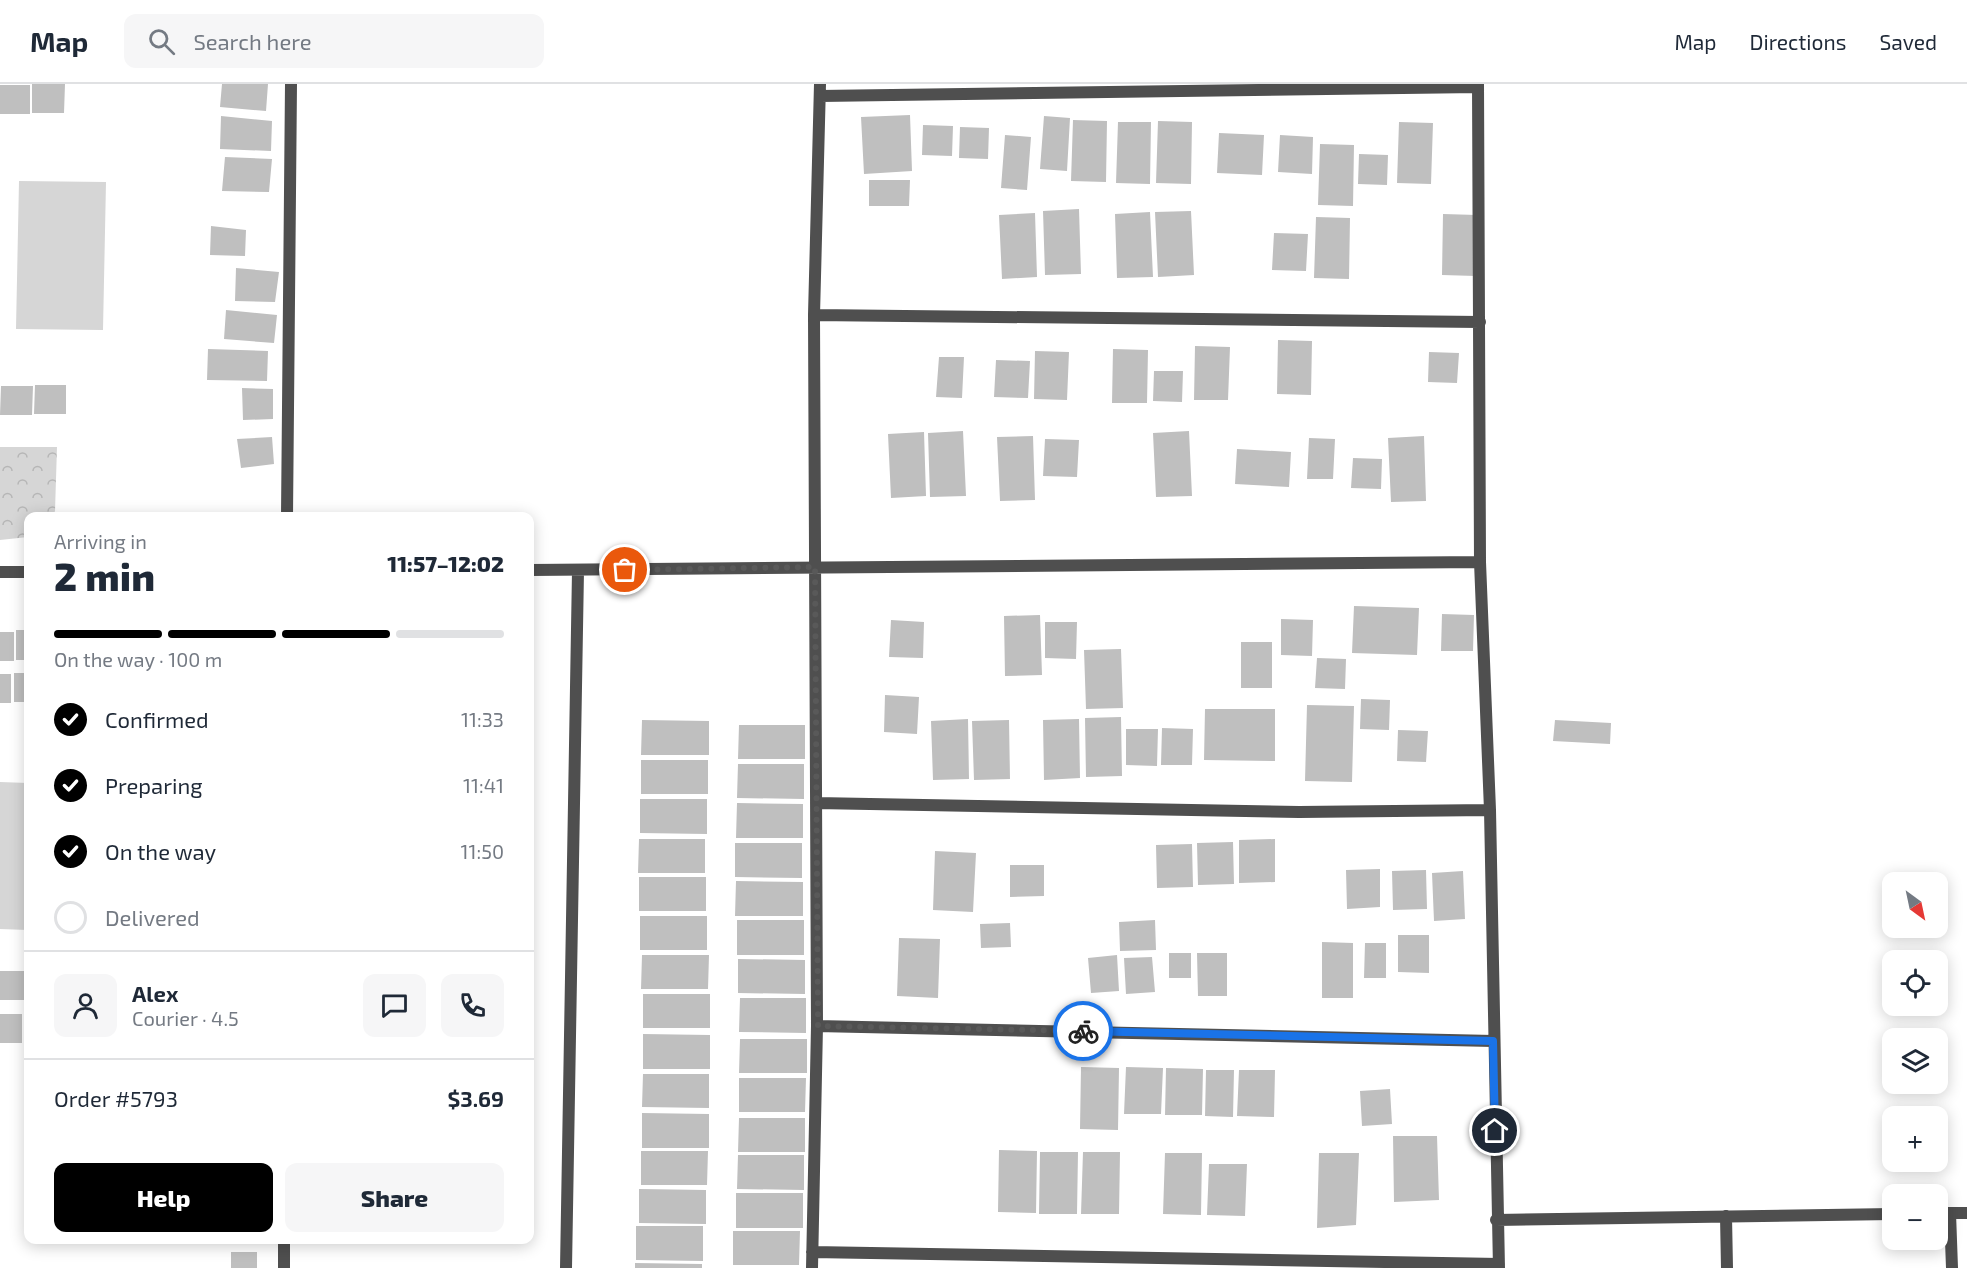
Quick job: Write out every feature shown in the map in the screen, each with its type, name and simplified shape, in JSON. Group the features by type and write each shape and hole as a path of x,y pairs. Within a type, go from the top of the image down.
{"street":[{"path":"287,512 291,84"},
{"path":"812,1252 1499,1266 1496,1220 1490,810 1480,562 1478,85 820,90 814,315 818,1026 812,1252 812,1268"},
{"path":"814,315 1480,322"},
{"path":"534,570 1480,562"},
{"path":"566,1268 578,571"},
{"path":"0,572 24,572"},
{"path":"816,803 1299,812 1490,810"},
{"path":"818,1026 1493,1041"},
{"path":"1948,1213 1967,1213"},
{"path":"1496,1220 1882,1214"},
{"path":"1726,1216 1727,1268"},
{"path":"1948,1240 1952,1268"},
{"path":"284,1244 284,1268"}],"green space":[{"path":"19,181 106,182 103,330 16,329"},
{"path":"0,447 57,447 55,512 24,512 24,537 0,540"},
{"path":"0,782 24,783 24,930 0,929"}],"building":[{"path":"32,84 65,84 64,113 32,113"},
{"path":"222,84 268,84 266,111 220,107"},
{"path":"0,85 30,85 30,114 0,114"},
{"path":"910,115 912,171 864,174 861,117"},
{"path":"221,116 272,121 271,151 220,149"},
{"path":"1044,116 1070,118 1067,171 1040,169"},
{"path":"1073,120 1107,121 1106,182 1071,181"},
{"path":"1158,121 1192,122 1191,184 1156,183"},
{"path":"1118,122 1151,122 1150,184 1116,183"},
{"path":"1399,122 1433,123 1431,184 1397,183"},
{"path":"923,125 953,126 952,156 922,155"},
{"path":"960,127 989,128 988,159 959,158"},
{"path":"1219,133 1264,135 1262,175 1217,173"},
{"path":"1005,135 1031,137 1027,190 1001,188"},
{"path":"1280,135 1313,137 1312,174 1278,172"},
{"path":"1320,144 1354,145 1353,206 1318,205"},
{"path":"1359,154 1388,155 1387,185 1358,184"},
{"path":"225,157 272,159 269,192 222,191"},
{"path":"869,180 910,180 909,206 869,206"},
{"path":"1079,209 1081,274 1045,275 1043,211"},
{"path":"1191,211 1194,275 1158,277 1155,212"},
{"path":"1150,212 1153,277 1117,278 1115,214"},
{"path":"1035,213 1037,277 1002,279 999,215"},
{"path":"1443,214 1477,215 1476,276 1442,275"},
{"path":"1316,217 1350,218 1349,279 1314,278"},
{"path":"211,226 246,230 245,256 210,255"},
{"path":"1274,233 1308,234 1306,271 1272,270"},
{"path":"236,268 279,272 275,302 235,301"},
{"path":"226,310 277,315 274,343 224,339"},
{"path":"1278,340 1312,341 1311,395 1277,394"},
{"path":"1195,346 1230,347 1228,400 1194,400"},
{"path":"208,349 268,351 267,381 207,380"},
{"path":"1113,349 1148,350 1147,403 1112,403"},
{"path":"1035,351 1069,352 1067,400 1034,399"},
{"path":"1429,352 1459,353 1457,383 1428,382"},
{"path":"939,357 964,357 962,398 936,397"},
{"path":"996,360 1030,361 1028,398 994,397"},
{"path":"1154,371 1183,371 1182,402 1153,401"},
{"path":"35,385 66,385 66,414 34,414"},
{"path":"1,386 33,386 32,415 0,415"},
{"path":"242,388 273,389 273,419 243,420"},
{"path":"963,431 966,496 930,497 928,433"},
{"path":"1189,431 1192,496 1156,497 1153,433"},
{"path":"924,432 926,496 891,498 888,434"},
{"path":"1033,436 1035,500 1000,501 997,437"},
{"path":"1424,436 1426,501 1391,502 1388,438"},
{"path":"272,437 274,464 241,468 237,439"},
{"path":"1309,438 1335,439 1333,479 1307,479"},
{"path":"1045,439 1079,440 1077,477 1043,476"},
{"path":"1237,449 1291,452 1289,487 1235,484"},
{"path":"1353,458 1382,459 1381,489 1351,488"},
{"path":"1354,606 1419,608 1417,655 1352,653"},
{"path":"1442,614 1474,615 1473,651 1441,651"},
{"path":"1040,615 1042,675 1005,676 1004,616"},
{"path":"1281,619 1313,620 1312,656 1281,655"},
{"path":"891,620 924,622 923,658 889,657"},
{"path":"1045,622 1077,622 1076,659 1045,658"},
{"path":"16,630 24,630 24,660 16,660"},
{"path":"0,632 14,632 14,661 0,661"},
{"path":"1241,642 1272,642 1272,688 1241,688"},
{"path":"1121,649 1123,708 1086,709 1084,650"},
{"path":"1317,658 1346,659 1345,689 1315,688"},
{"path":"14,673 24,673 24,702 14,702"},
{"path":"0,674 11,674 11,703 0,703"},
{"path":"885,695 919,697 917,734 884,732"},
{"path":"1361,699 1390,700 1389,730 1360,729"},
{"path":"1307,705 1354,706 1352,782 1305,781"},
{"path":"1205,709 1275,709 1275,761 1204,760"},
{"path":"1121,717 1122,776 1086,777 1085,718"},
{"path":"968,719 969,779 933,780 931,721"},
{"path":"1079,719 1080,778 1044,780 1043,720"},
{"path":"642,720 709,721 709,755 641,755"},
{"path":"1009,720 1010,779 974,780 972,721"},
{"path":"1555,720 1611,723 1610,744 1553,741"},
{"path":"739,725 805,725 805,759 738,759"},
{"path":"1162,728 1193,729 1192,765 1161,765"},
{"path":"1126,729 1158,729 1157,766 1126,765"},
{"path":"1398,730 1428,731 1426,762 1397,761"},
{"path":"641,760 708,760 708,794 641,794"},
{"path":"738,764 804,764 804,799 737,798"},
{"path":"640,799 707,799 707,834 640,833"},
{"path":"737,803 803,804 803,838 736,838"},
{"path":"639,839 705,839 705,873 638,873"},
{"path":"1275,839 1275,882 1239,883 1239,840"},
{"path":"1233,842 1234,884 1198,885 1197,843"},
{"path":"735,843 802,843 802,878 735,877"},
{"path":"1192,844 1193,887 1157,888 1156,845"},
{"path":"935,851 976,853 973,912 933,910"},
{"path":"1010,865 1044,865 1044,896 1010,897"},
{"path":"1380,869 1380,907 1347,909 1346,870"},
{"path":"1426,870 1427,909 1393,910 1392,871"},
{"path":"1463,871 1465,919 1434,921 1432,873"},
{"path":"639,877 706,877 706,911 639,911"},
{"path":"736,881 803,882 803,916 735,916"},
{"path":"640,916 707,916 707,950 640,950"},
{"path":"737,920 804,920 804,955 737,955"},
{"path":"1155,920 1156,950 1120,951 1119,922"},
{"path":"1010,923 1011,947 981,948 980,924"},
{"path":"1398,935 1429,935 1429,973 1398,972"},
{"path":"899,938 940,939 938,998 897,996"},
{"path":"1322,942 1353,943 1353,998 1322,998"},
{"path":"1365,943 1386,943 1386,978 1364,978"},
{"path":"1169,953 1191,953 1191,978 1169,978"},
{"path":"1197,953 1227,953 1227,996 1198,996"},
{"path":"642,955 709,955 708,989 641,989"},
{"path":"1117,955 1119,991 1091,993 1088,958"},
{"path":"1152,957 1155,992 1126,994 1124,958"},
{"path":"738,959 805,960 805,994 738,993"},
{"path":"0,971 24,971 24,1000 0,1000"},
{"path":"643,994 710,994 710,1028 643,1028"},
{"path":"740,998 806,998 806,1033 739,1032"},
{"path":"0,1014 22,1014 22,1043 0,1043"},
{"path":"643,1034 710,1035 710,1069 643,1069"},
{"path":"740,1039 807,1039 807,1073 739,1073"},
{"path":"1081,1067 1119,1068 1118,1130 1080,1129"},
{"path":"1126,1067 1163,1068 1161,1114 1124,1114"},
{"path":"1166,1068 1203,1069 1202,1115 1165,1115"},
{"path":"1206,1070 1234,1070 1233,1117 1205,1116"},
{"path":"1239,1070 1275,1070 1274,1117 1237,1116"},
{"path":"643,1074 709,1074 709,1108 642,1107"},
{"path":"739,1078 806,1078 805,1112 739,1112"},
{"path":"1390,1089 1392,1124 1362,1126 1360,1091"},
{"path":"642,1113 709,1114 709,1148 642,1148"},
{"path":"739,1118 805,1118 805,1152 738,1152"},
{"path":"1393,1136 1437,1136 1439,1200 1394,1202"},
{"path":"999,1150 1037,1151 1036,1213 998,1212"},
{"path":"641,1151 708,1151 707,1185 641,1185"},
{"path":"1040,1152 1078,1152 1077,1214 1039,1214"},
{"path":"1083,1152 1120,1152 1119,1214 1081,1214"},
{"path":"1165,1153 1202,1153 1201,1215 1163,1214"},
{"path":"1319,1153 1359,1153 1356,1225 1317,1228"},
{"path":"738,1155 804,1155 804,1190 737,1189"},
{"path":"1209,1164 1247,1164 1245,1216 1207,1215"},
{"path":"639,1189 706,1190 706,1224 639,1223"},
{"path":"736,1193 803,1193 803,1228 736,1228"},
{"path":"636,1226 703,1226 703,1261 636,1260"},
{"path":"733,1231 800,1231 799,1265 733,1265"},
{"path":"231,1252 257,1252 257,1268 231,1268"},
{"path":"635,1263 702,1264 702,1268 635,1268"}],"way so far":[{"path":"625,570 815,567 818,1026 1083,1031"}],"route":[{"path":"1083,1031 1493,1041 1495,1131"}]}
